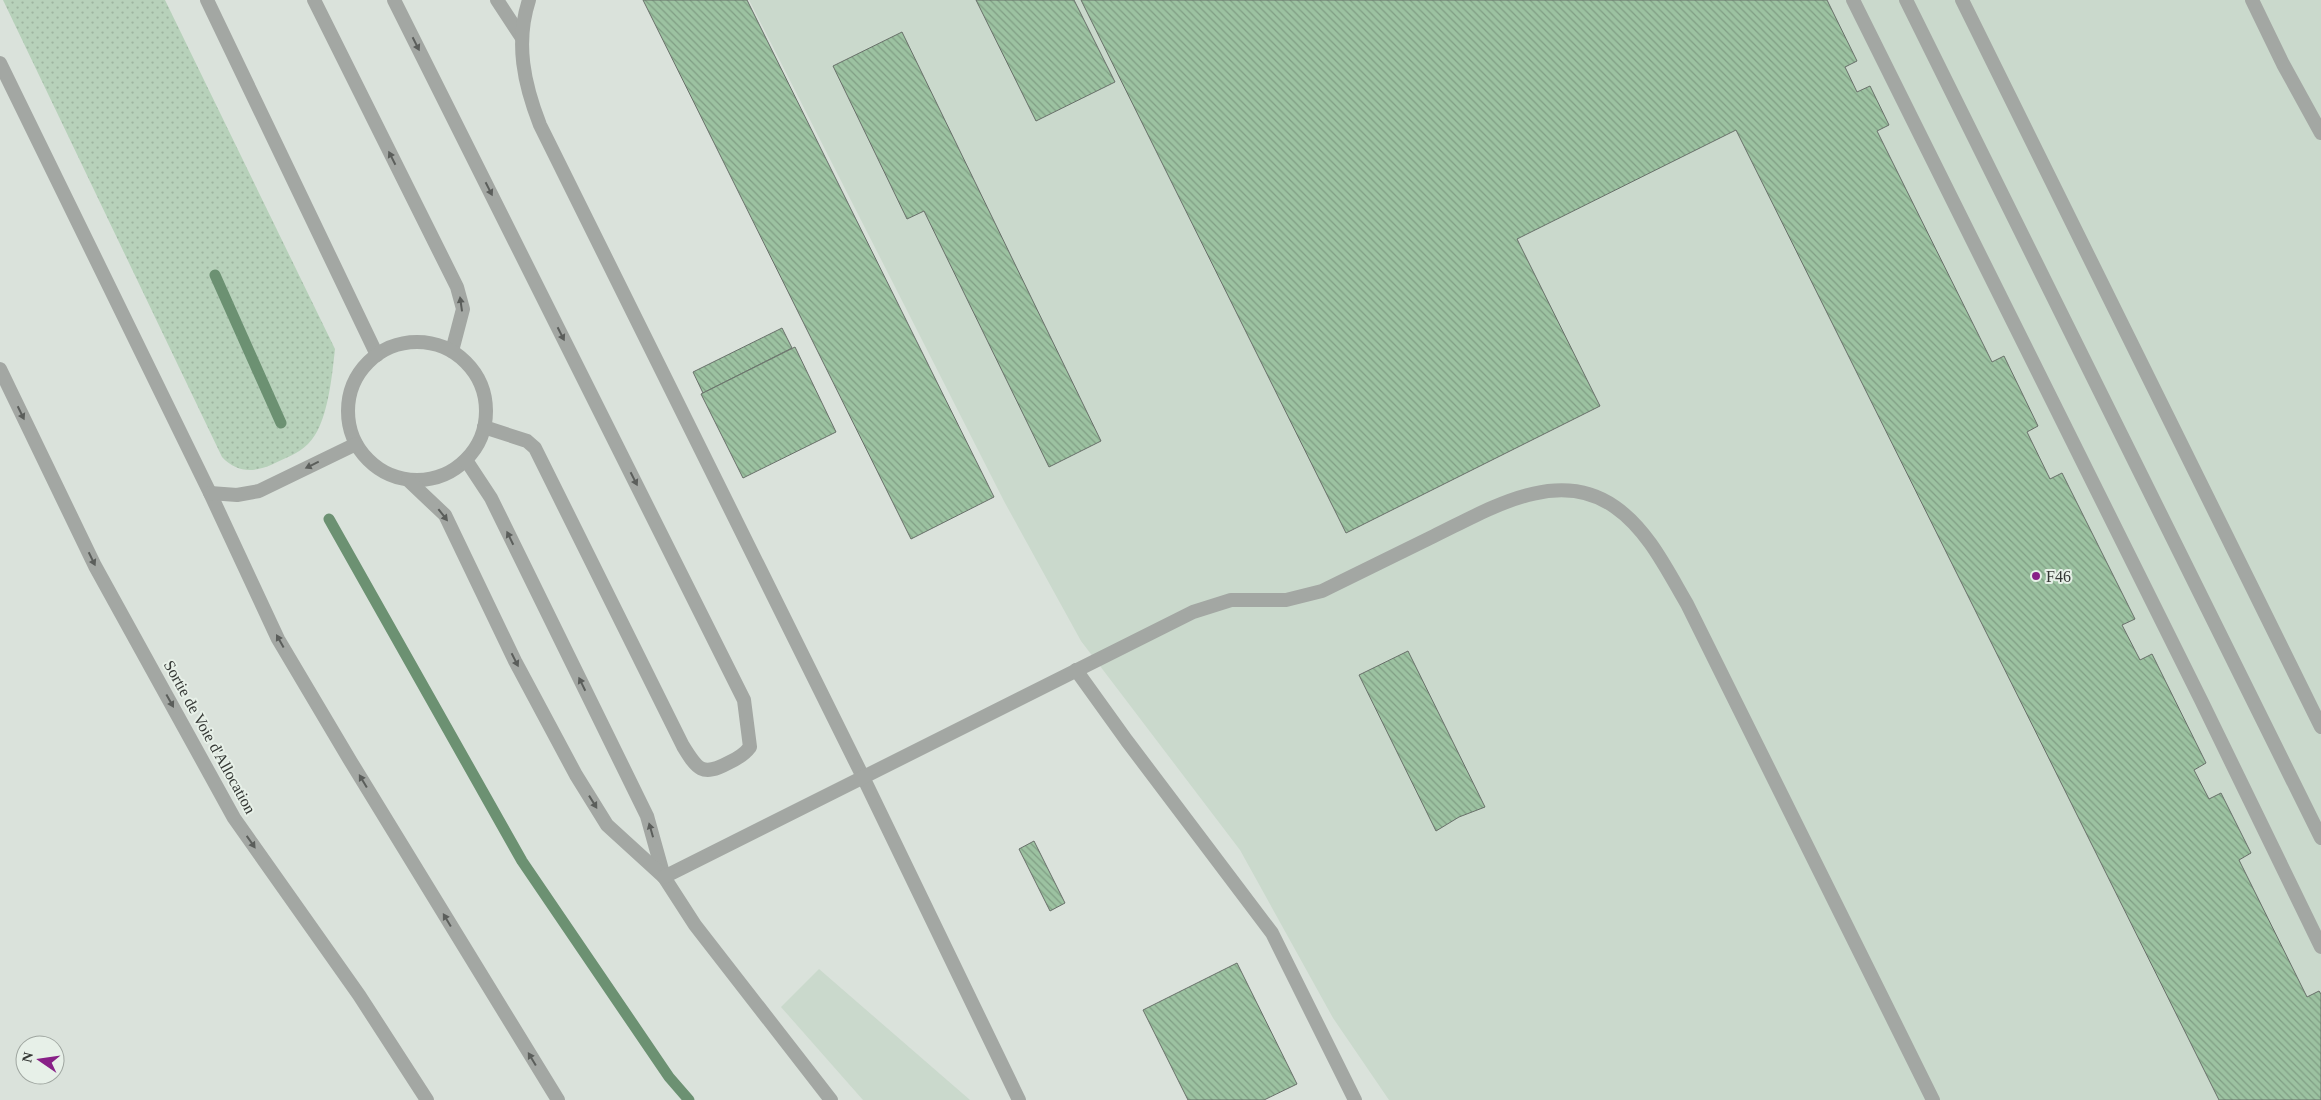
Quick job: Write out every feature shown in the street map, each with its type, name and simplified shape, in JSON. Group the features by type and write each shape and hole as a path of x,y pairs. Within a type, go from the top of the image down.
{"lane":[{"path":"207,0 377,355"},
{"path":"314,0 457,287 463,309 452,352"},
{"path":"394,0 744,700 750,747 744,755 714,770 705,771 694,764 683,746 535,448 527,441 484,427"},
{"path":"497,0 522,38"},
{"path":"529,0 524,14 521,61 526,87 540,125 863,777 1019,1100"},
{"path":"1853,0 2202,700 2321,947"},
{"path":"1906,0 2321,838"},
{"path":"1962,0 2321,727"},
{"path":"2252,0 2283,64 2321,133"},
{"path":"0,64 210,493 278,639 558,1100"},
{"path":"414,342 433,344 452,352 466,362 477,376 483,392 486,409 484,427 478,444 466,460 451,472 431,480 408,480 387,474 369,461 356,444 349,425 348,405 353,386 363,368 377,355 395,346 414,342"},
{"name":"Sortie de Voie d'Allocation","path":"0,369 95,566 234,818 359,995 427,1100"},
{"path":"210,493 237,495 259,491 356,444"},
{"path":"466,460 491,498 647,816 664,877"},
{"path":"408,480 444,515 525,678 576,775 607,825 664,877 695,925 831,1100"},
{"path":"664,877 1185,616 1231,600 1286,600 1322,591 1508,500 1529,494 1567,491 1589,494 1615,506 1645,535 1687,604 1934,1100"},
{"path":"1076,670 1127,741 1272,933 1355,1100"}],"shaded area":[{"path":"749,0 2321,0 2321,1100 1389,1100 1333,1018 1240,850 1081,641 1005,503"},
{"path":"819,969 970,1100 863,1100 781,1007"}],"green space":[{"path":"3,0 165,0 335,349 325,412 315,436 300,451 264,468 251,470 233,466 222,457"}],"building":[{"path":"643,0 747,0 994,497 911,539"},
{"path":"976,0 1074,0 1115,82 1036,121"},
{"name":"F46","path":"1081,0 1827,0 1857,61 1845,67 1857,92 1870,86 1889,125 1877,131 1992,362 2004,356 2038,426 2027,432 2050,479 2062,473 2135,619 2122,625 2140,660 2152,654 2206,763 2194,770 2209,799 2221,793 2251,853 2239,860 2307,997 2319,991 2321,994 2321,1100 2219,1100 1736,130 1517,239 1600,406 1346,533"},
{"path":"902,32 1101,441 1049,467 924,211 907,219 833,66"},
{"path":"782,328 792,348 703,393 693,372"},
{"path":"795,347 836,432 743,478 701,394"},
{"path":"1408,651 1485,807 1459,817 1436,831 1359,675"},
{"path":"1034,841 1065,903 1050,911 1019,849"},
{"path":"1237,963 1297,1084 1264,1100 1188,1100 1143,1010"}],"waterway":[{"path":"215,275 281,423"},
{"path":"329,519 522,861 669,1077 689,1100"}],"place":[{"name":"F46","path":"2036,576"}]}
